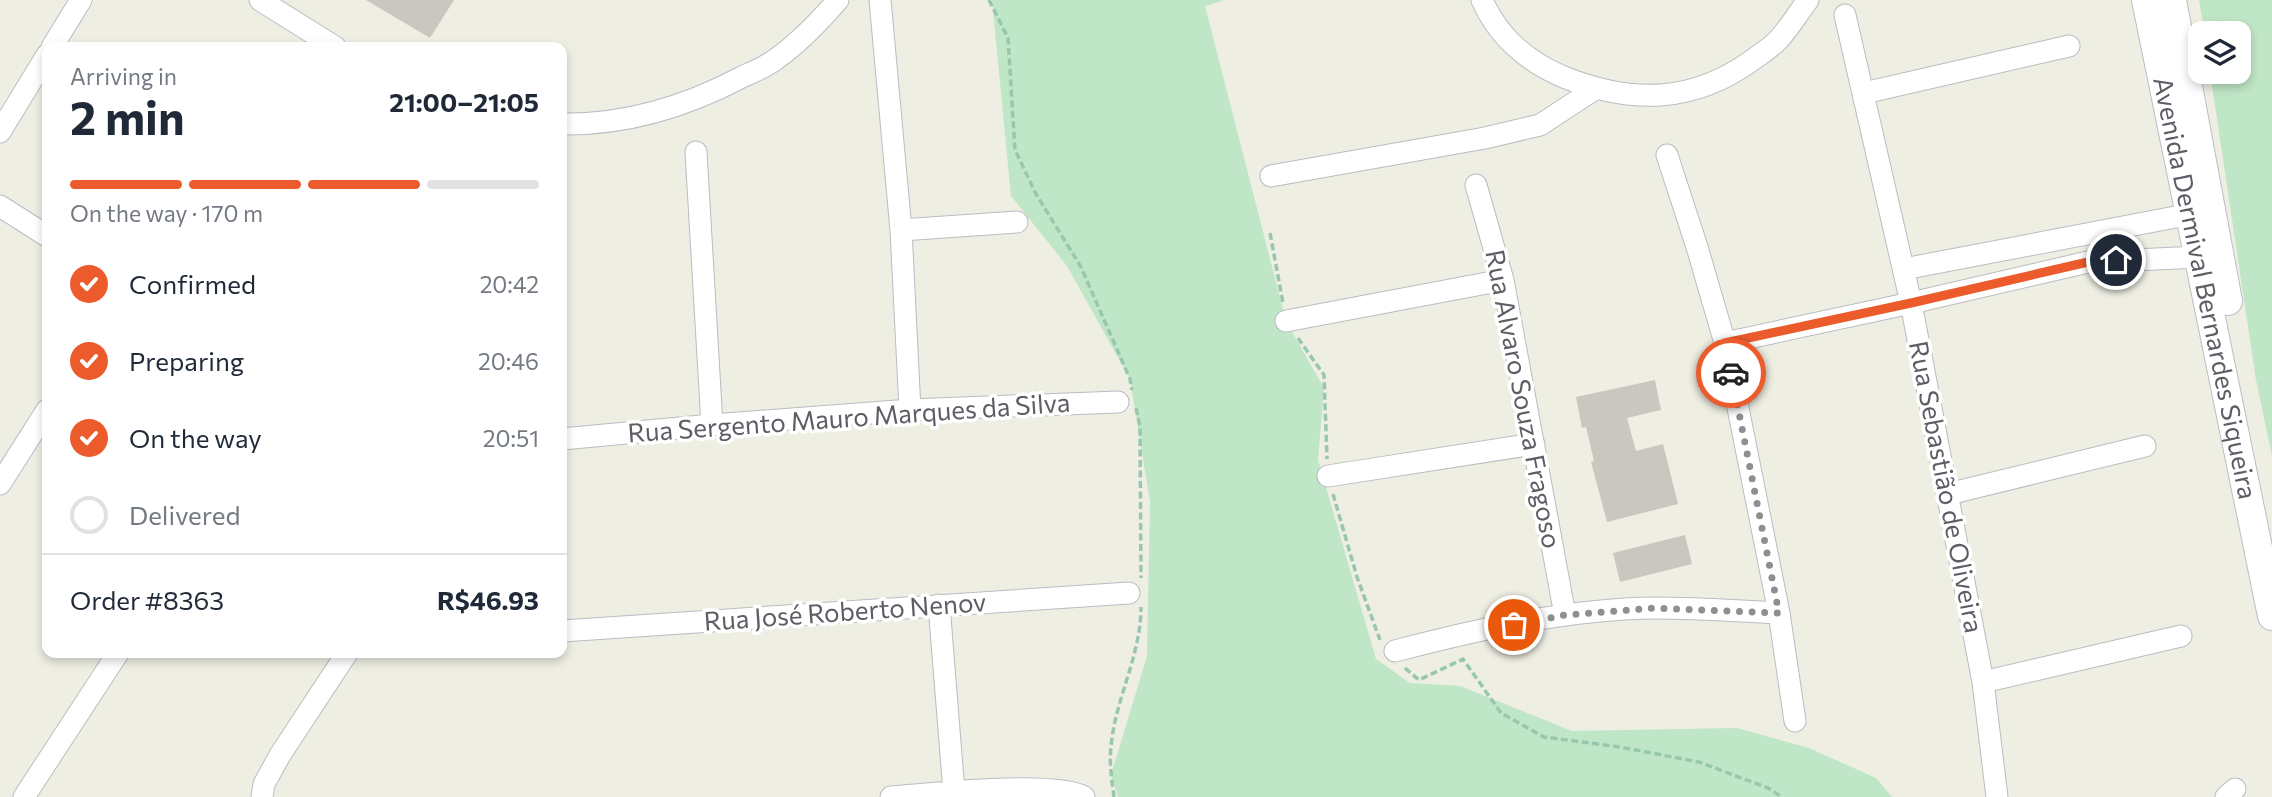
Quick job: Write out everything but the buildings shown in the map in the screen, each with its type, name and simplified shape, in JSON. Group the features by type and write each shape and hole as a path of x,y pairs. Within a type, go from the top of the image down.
{"main road":[{"name":"Avenida Dermival Bernardes Siqueira","path":"2146,0 2272,616"},
{"name":"Avenida Dermival Bernardes Siqueira","path":"2172,0 2244,391 2272,517"}],"street":[{"path":"55,42 81,0"},
{"path":"260,0 327,42"},
{"path":"567,124 606,122 657,111 709,94 774,61 814,28 838,0"},
{"path":"880,0 901,230 910,410"},
{"path":"1482,0 1488,14 1502,33 1520,51 1549,71 1595,89 1622,95 1659,96 1696,89 1740,69 1778,41 1808,0"},
{"name":"Rua Sebastião de Oliveira","path":"1845,15 1911,303 1983,682 1997,797"},
{"path":"1864,93 2068,47"},
{"path":"0,132 42,63"},
{"path":"1271,176 1485,138 1540,125 1595,89"},
{"path":"696,152 712,425"},
{"path":"1667,155 1698,247 1725,343 1779,613 1795,721"},
{"name":"Rua Alvaro Souza Fragoso","path":"1476,185 1503,280 1565,615"},
{"path":"0,206 42,233"},
{"path":"1904,270 2191,214"},
{"path":"901,230 1017,222"},
{"path":"1725,343 2088,262 2200,257"},
{"path":"1286,321 1503,280"},
{"name":"Rua Sergento Mauro Marques da Silva","path":"568,435 910,410 1118,401"},
{"path":"0,484 42,418"},
{"path":"1328,476 1534,444"},
{"path":"1948,494 2146,446"},
{"name":"Rua José Roberto Nenov","path":"567,631 1129,593"},
{"path":"939,605 954,792"},
{"path":"1393,654 1438,639 1565,615 1654,608 1779,613"},
{"path":"1983,682 2181,636"},
{"path":"28,794 115,658"},
{"path":"262,797 264,783 280,755 344,658"},
{"path":"245,797 280,755"},
{"path":"891,797 954,792 1056,790 1077,793 1084,797"}],"path":[{"path":"1270,233 1286,321 1324,375 1328,476 1357,577 1393,654 1419,680 1463,659 1501,713 1544,737 1620,747 1699,762 1768,788 1782,797"}],"green space":[{"path":"992,0 1225,0 1205,6 1286,321 1324,388 1318,460 1376,659 1410,683 1460,686 1572,731 1737,728 1809,748 1876,778 1892,797 1118,797 1111,775 1147,656 1150,502 1130,379 1067,266 1011,196"},
{"path":"2199,0 2272,0 2272,456 2256,380 2212,84 2251,84 2251,21 2203,21"}],"way so far":[{"path":"1514,625 1565,615 1654,608 1779,613 1731,373"}],"route":[{"path":"1731,373 1725,343 2088,262 2116,260"}]}
